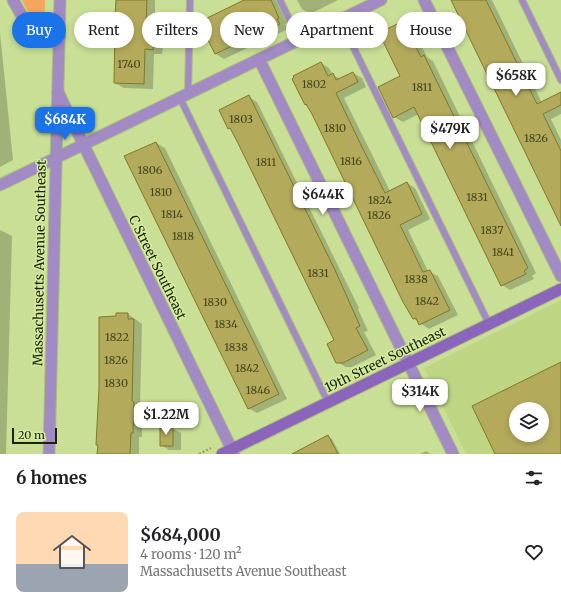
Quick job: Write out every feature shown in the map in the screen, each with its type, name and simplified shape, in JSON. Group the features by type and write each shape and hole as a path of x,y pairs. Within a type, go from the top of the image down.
{"main road":[{"name":"19th Street Southeast","path":"230,452 328,402 561,289"}],"street":[{"path":"13,0 20,12"},
{"name":"Massachusetts Avenue Southeast","path":"60,0 60,12"},
{"path":"424,0 561,276"},
{"path":"355,12 374,2"},
{"path":"0,185 286,46"},
{"name":"Massachusetts Avenue Southeast","path":"49,454 60,48"},
{"path":"259,59 453,454"},
{"name":"C Street Southeast","path":"58,92 230,452"}],"lane":[{"path":"190,0 184,96 328,402"},
{"path":"280,0 286,13"},
{"path":"522,0 561,80"},
{"path":"354,48 489,324"}],"shaded area":[{"path":"22,0 45,0 45,12 28,12"},
{"path":"561,300 561,454 466,454 424,368"}],"building":[{"path":"116,0 147,0 147,12 142,12 142,48 153,48 153,50 145,49 144,84 114,83 115,48 134,48 134,12 115,12"},
{"path":"244,0 271,0 276,12 220,12 220,48 228,48 215,54 212,48 212,16"},
{"path":"451,0 486,0 537,104 561,92 561,105 543,114 561,151 561,226 466,31 466,12 457,12"},
{"path":"396,24 396,48 416,48 421,57 424,55 528,268 524,271 526,274 501,286 414,107 393,118 378,87 400,76 386,48 388,48 388,28"},
{"path":"321,62 328,76 333,73 336,80 353,72 358,82 336,93 362,147 385,193 407,182 422,214 400,225 423,272 430,270 450,310 419,325 416,318 413,319 403,302 312,114 306,104 305,105 292,79 294,77 293,76"},
{"path":"249,95 335,270 360,326 356,328 368,350 343,363 336,363 327,344 334,340 236,139 230,128 228,129 219,110"},
{"path":"156,142 279,394 248,409 124,156"},
{"path":"116,313 128,313 128,319 134,319 132,401 134,402 133,433 131,433 130,454 97,454 99,317 116,316"},
{"path":"561,362 561,454 495,454 472,406"},
{"path":"160,427 173,427 173,446 160,446"},
{"path":"328,435 338,454 292,454"}]}
